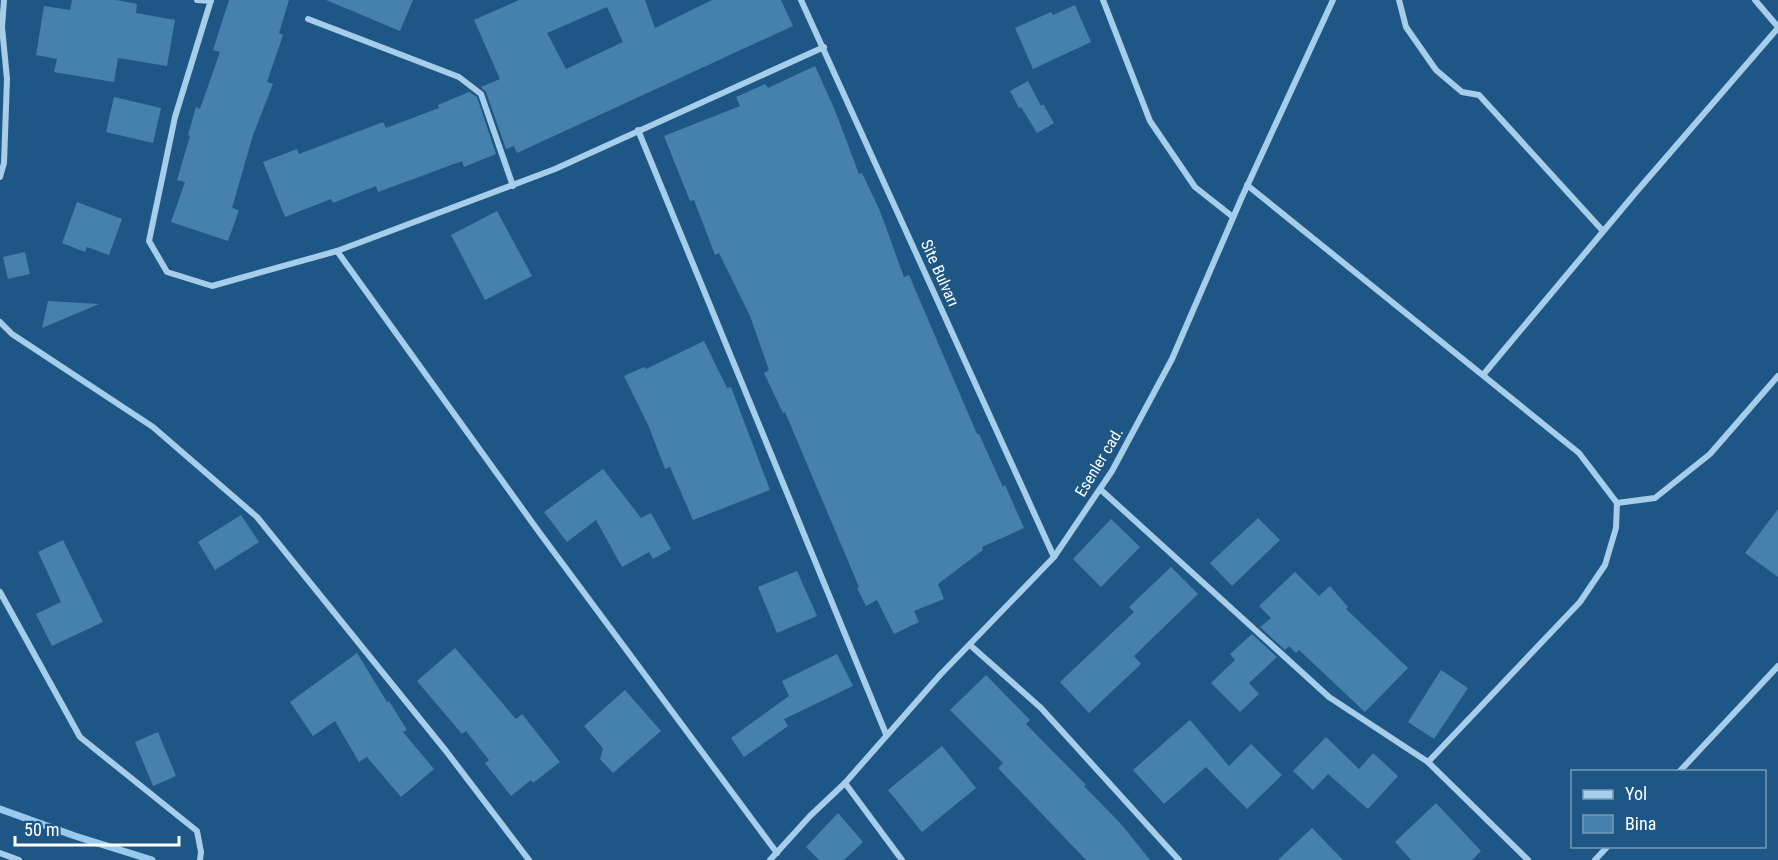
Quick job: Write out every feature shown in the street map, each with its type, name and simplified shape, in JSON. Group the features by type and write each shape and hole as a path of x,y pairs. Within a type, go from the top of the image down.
{"street":[{"path":"0,177 4,163 7,79 2,27 4,0"},
{"path":"196,0 211,1 175,117 149,241 167,272 212,286 337,250 513,186 824,47"},
{"name":"Site Bulvarı","path":"801,0 1054,557"},
{"path":"1103,0 1150,121 1195,187 1233,217"},
{"name":"Esenler cad.","path":"770,860 810,816 845,783 886,734 1054,557 1112,471 1172,359 1247,185 1333,0"},
{"path":"1399,0 1406,27 1436,70 1462,92 1479,94 1603,231"},
{"path":"1483,375 1778,27 1755,0"},
{"path":"308,19 459,76 481,94 513,186"},
{"path":"638,130 886,734"},
{"path":"1247,185 1579,453 1617,503 1616,528 1605,565 1580,602 1428,762"},
{"path":"337,250 539,532 777,853"},
{"path":"0,322 12,334 153,427 257,517 438,741 529,860"},
{"path":"1617,503 1655,498 1710,454 1778,376"},
{"path":"1100,489 1329,698 1428,762 1527,860"},
{"path":"0,592 80,737 197,831 200,858"},
{"path":"970,645 1041,708 1179,860"},
{"path":"1679,770 1778,666"},
{"path":"845,783 902,860"},
{"path":"1595,860 1606,848"},
{"path":"0,853 19,860"}],"building":[{"path":"72,0 116,0 137,4 136,13 175,20 167,66 118,58 114,82 54,72 57,59 36,55 44,6 70,10"},
{"path":"229,0 289,0 279,33 283,35 267,82 273,84 253,135 232,208 239,210 228,241 171,222 185,182 177,180 190,136 188,135 196,107 200,109 220,52 213,50"},
{"path":"326,0 413,0 400,31"},
{"path":"519,0 645,0 655,28 712,0 781,0 793,26 517,153 514,146 506,149 486,92 481,87 500,79 474,20","holes":["607,7 623,42 566,69 547,33"]},
{"path":"1075,5 1091,42 1033,69 1015,28 1051,12 1053,15"},
{"path":"815,66 859,174 862,173 880,211 904,277 909,275 977,434 1003,487 1005,485 1024,528 982,547 983,550 938,584 944,599 914,611 919,622 894,634 877,600 866,606 857,588 859,587 785,412 783,413 764,373 769,370 750,316 719,253 715,255 694,200 690,201 664,136 740,106 736,97 765,84 768,88"},
{"path":"1028,81 1041,106 1043,104 1054,123 1037,133 1010,91"},
{"path":"469,92 477,97 496,154 464,167 462,161 378,192 376,186 333,203 331,199 285,217 263,162 297,149 299,154 383,122 386,128 439,108 438,105"},
{"path":"114,97 161,108 153,143 106,132"},
{"path":"77,202 122,219 109,255 87,247 85,252 62,243"},
{"path":"497,211 532,276 485,300 451,235"},
{"path":"25,252 30,274 8,279 3,257"},
{"path":"48,301 99,304 42,328"},
{"path":"704,341 727,388 731,387 770,490 693,520 670,467 665,469 649,427 624,376 644,367 646,369"},
{"path":"603,469 641,518 651,513 671,549 653,559 649,552 622,567 596,520 567,542 544,512"},
{"path":"1778,509 1778,577 1745,553"},
{"path":"241,515 259,542 215,570 198,542"},
{"path":"1258,518 1280,540 1232,586 1210,563"},
{"path":"1111,519 1140,547 1101,587 1073,559"},
{"path":"63,540 103,622 52,646 36,614 61,602 38,552"},
{"path":"1171,567 1198,594 1134,656 1141,664 1089,713 1060,682 1134,612 1129,607"},
{"path":"797,571 817,616 777,633 758,587"},
{"path":"1295,572 1319,596 1330,586 1348,607 1346,609 1408,668 1365,712 1299,650 1296,653 1289,646 1285,650 1260,627 1271,618 1259,606"},
{"path":"1252,634 1277,657 1249,683 1259,694 1240,712 1211,683 1235,660 1230,654"},
{"path":"455,648 516,719 522,714 560,762 533,783 531,780 511,796 485,763 489,760 466,731 462,734 417,681"},
{"path":"357,653 407,730 403,732 434,769 401,797 367,757 359,762 335,721 313,736 290,702"},
{"path":"837,654 853,686 784,719 788,726 744,757 731,738 789,696 782,681"},
{"path":"1441,670 1468,688 1434,739 1408,722"},
{"path":"986,675 1030,720 1026,724 1086,785 1084,786 1122,825 1150,860 1086,860 998,768 1003,763 950,710"},
{"path":"625,690 661,731 613,773 600,759 603,748 584,726"},
{"path":"1190,720 1229,766 1251,744 1282,775 1247,809 1206,767 1164,804 1133,770"},
{"path":"158,732 176,776 153,786 135,742"},
{"path":"1326,737 1359,769 1373,753 1398,776 1368,809 1328,774 1313,790 1293,771"},
{"path":"942,746 976,788 922,832 888,790"},
{"path":"1436,803 1481,851 1472,860 1411,860 1395,842"},
{"path":"838,813 863,842 844,860 819,860 806,847"},
{"path":"1312,828 1343,860 1278,860"}],"waterway":[{"path":"0,809 152,860"}]}
